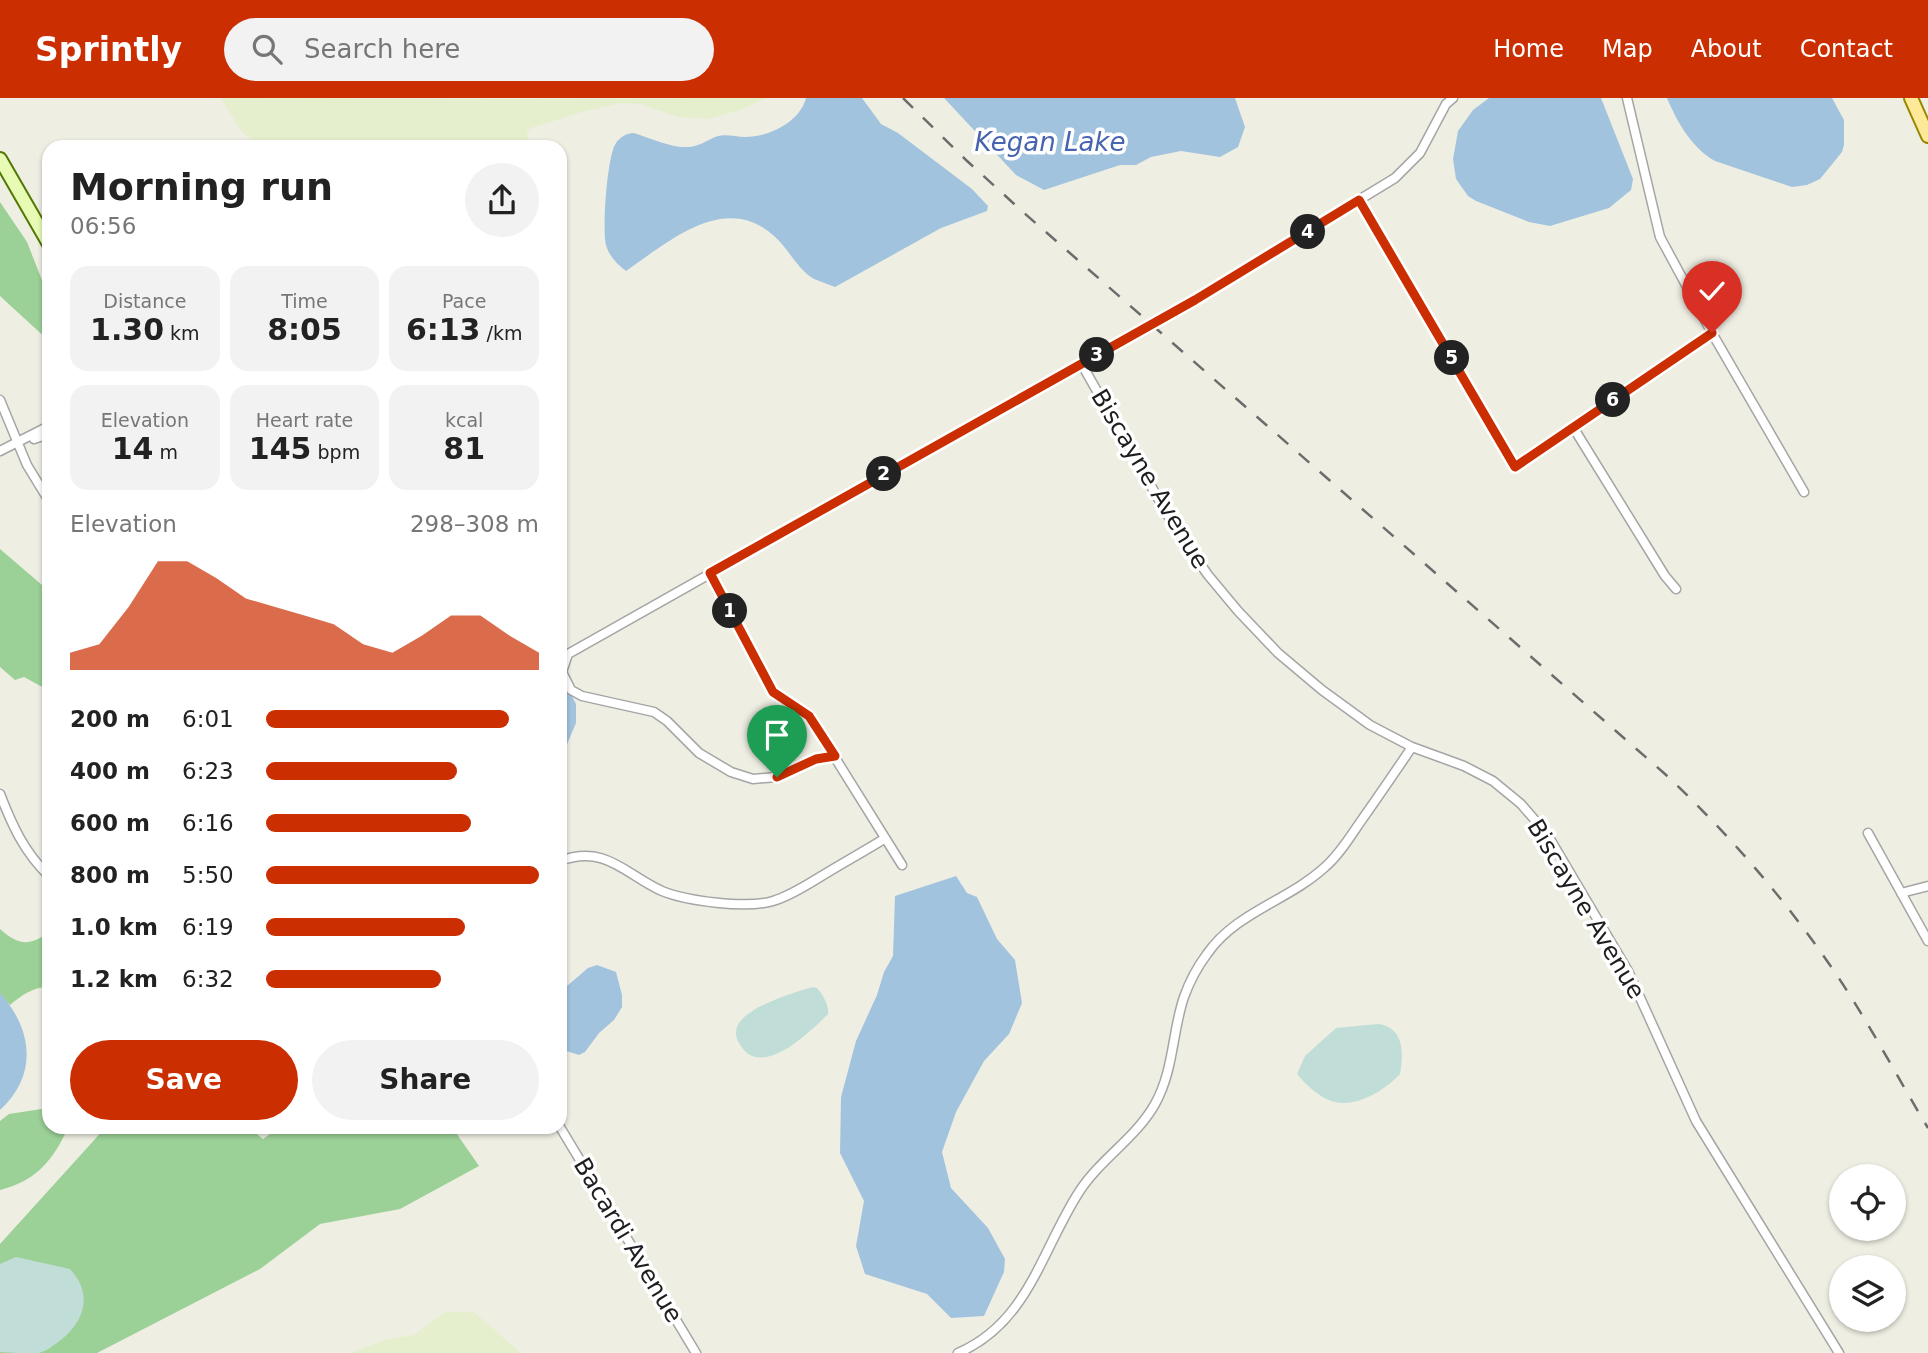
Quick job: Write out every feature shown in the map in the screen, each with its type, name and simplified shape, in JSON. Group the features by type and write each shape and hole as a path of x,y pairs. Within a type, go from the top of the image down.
{"main road":[{"path":"1911,98 1928,136"}],"street":[{"path":"567,657 710,573 1195,300 1395,178 1419,153 1446,104 1453,98"},
{"path":"1627,98 1660,237 1804,492"},
{"path":"0,159 42,232"},
{"path":"1359,200 1515,467 1712,333"},
{"name":"Biscayne Avenue","path":"1081,363 1174,528 1208,575 1278,653 1370,726 1493,781 1521,804 1546,834 1628,971 1696,1121 1839,1353"},
{"path":"0,400 18,444 42,490"},
{"path":"1573,426 1665,576 1676,589"},
{"path":"18,444 42,430"},
{"path":"0,451 42,436"},
{"path":"710,573 773,692 809,716 902,865"},
{"path":"567,682 571,690 582,696 654,712 667,721 699,753 731,772 752,779 777,777 816,759 835,756"},
{"path":"958,1353 975,1346 1002,1325 1021,1300 1079,1191 1137,1129 1155,1103 1170,1065 1184,997 1206,955 1222,936 1241,920 1299,889 1327,866 1344,846 1412,747"},
{"path":"0,794 20,841 42,869"},
{"path":"1868,833 1928,941"},
{"path":"567,859 591,855 608,860 660,890 682,898 751,905 772,902 790,894 884,839"},
{"path":"1901,893 1928,886"},
{"name":"Bacardi Avenue","path":"565,1134 696,1353"}],"green space":[{"path":"221,98 766,98 743,109 709,119 678,117 640,104 621,103 531,128 527,132 529,140 252,140 241,131"},
{"path":"0,202 27,242 42,280 42,335 0,296"},
{"path":"0,549 42,585 42,687 24,677 15,680 0,667"},
{"path":"0,929 12,938 24,942 42,936 42,988 28,992 10,1005 0,994"},
{"path":"42,1109 42,1134 65,1134 54,1154 40,1170 22,1182 0,1190 0,1121 9,1114"},
{"path":"100,1134 257,1134 263,1139 270,1134 457,1134 479,1166 400,1209 320,1224 260,1269 97,1353 0,1353 0,1244"},
{"path":"445,1312 474,1312 521,1353 351,1353 384,1340 414,1335"}],"shaded area":[{"path":"817,988 823,997 828,1014 785,1050 772,1056 748,1054 736,1036 738,1025 745,1017 773,1001"},
{"path":"1378,1024 1393,1030 1402,1050 1400,1074 1386,1087 1368,1097 1340,1103 1312,1090 1297,1074 1305,1056 1336,1028"},
{"path":"16,1257 70,1269 82,1289 83,1309 74,1327 57,1343 41,1352 0,1352 0,1264"}],"water":[{"path":"806,98 862,98 881,124 898,133 972,189 988,206 987,211 941,228 835,287 808,275 774,236 755,223 736,218 717,220 678,235 626,271 614,260 606,245 605,209 610,162 620,139 634,133 667,144 687,147 721,135 745,137 764,134 790,121 803,107"},
{"name":"Kegan Lake","path":"944,98 1235,98 1245,127 1238,147 1220,157 1181,151 1151,157 1136,165 1120,165 1044,190 1016,175"},
{"path":"1489,98 1601,98 1633,179 1631,190 1609,208 1550,226 1529,222 1468,196 1456,179 1453,159 1458,131 1473,110"},
{"path":"1667,98 1832,98 1844,120 1842,152 1820,179 1807,185 1792,187 1707,156 1686,134"},
{"path":"567,686 576,704 576,723 567,744"},
{"path":"956,876 967,893 977,897 997,939 1015,960 1022,1003 1009,1034 984,1061 956,1112 942,1152 951,1188 988,1228 1005,1259 1004,1272 984,1316 951,1318 927,1294 865,1274 856,1246 864,1201 840,1153 841,1097 856,1041 893,956 895,896"},
{"path":"597,965 616,972 622,1007 614,1020 599,1033 585,1052 579,1055 567,1051 567,986 588,968"},
{"path":"0,993 19,1022 27,1052 21,1082 0,1110"}],"railway":[{"path":"903,98 1023,212 1665,774 1711,819 1754,866 1832,968 1928,1128"}],"route":[{"path":"777,777 816,759 835,756 809,716 773,692 710,573 1195,300 1359,200 1515,467 1712,333"}]}
